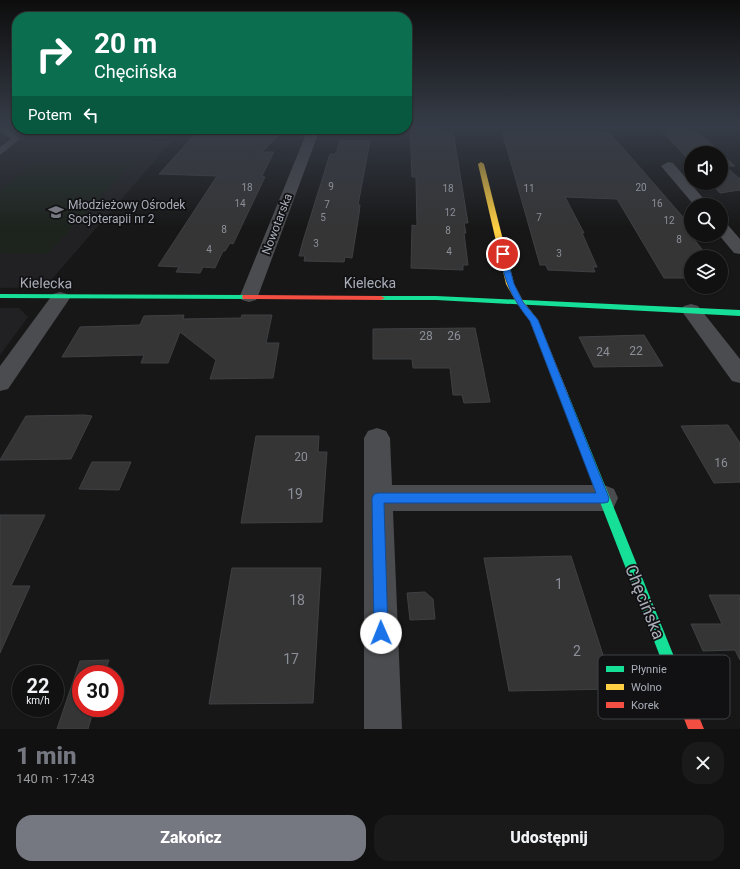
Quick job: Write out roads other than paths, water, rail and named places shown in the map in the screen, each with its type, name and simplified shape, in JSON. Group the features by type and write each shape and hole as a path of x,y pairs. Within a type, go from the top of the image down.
{"street":[{"name":"Nowotarska","path":"250,296 302,160"},
{"name":"Chęcińska","path":"481,164 510,284 520,302 534,320 667,655"},
{"path":"668,166 696,198"},
{"path":"728,235 740,249"},
{"name":"Kielecka","path":"0,296 60,298 250,296 423,298 740,313"},
{"path":"0,383 60,298"},
{"path":"691,310 740,375"},
{"path":"377,438 384,729"},
{"path":"378,498 604,498"},
{"name":"Chęcińska","path":"692,719 696,729"}],"place":[{"name":"Młodzieżowy Ośrodek Socjoterapii nr 2","path":"56,212"}]}
